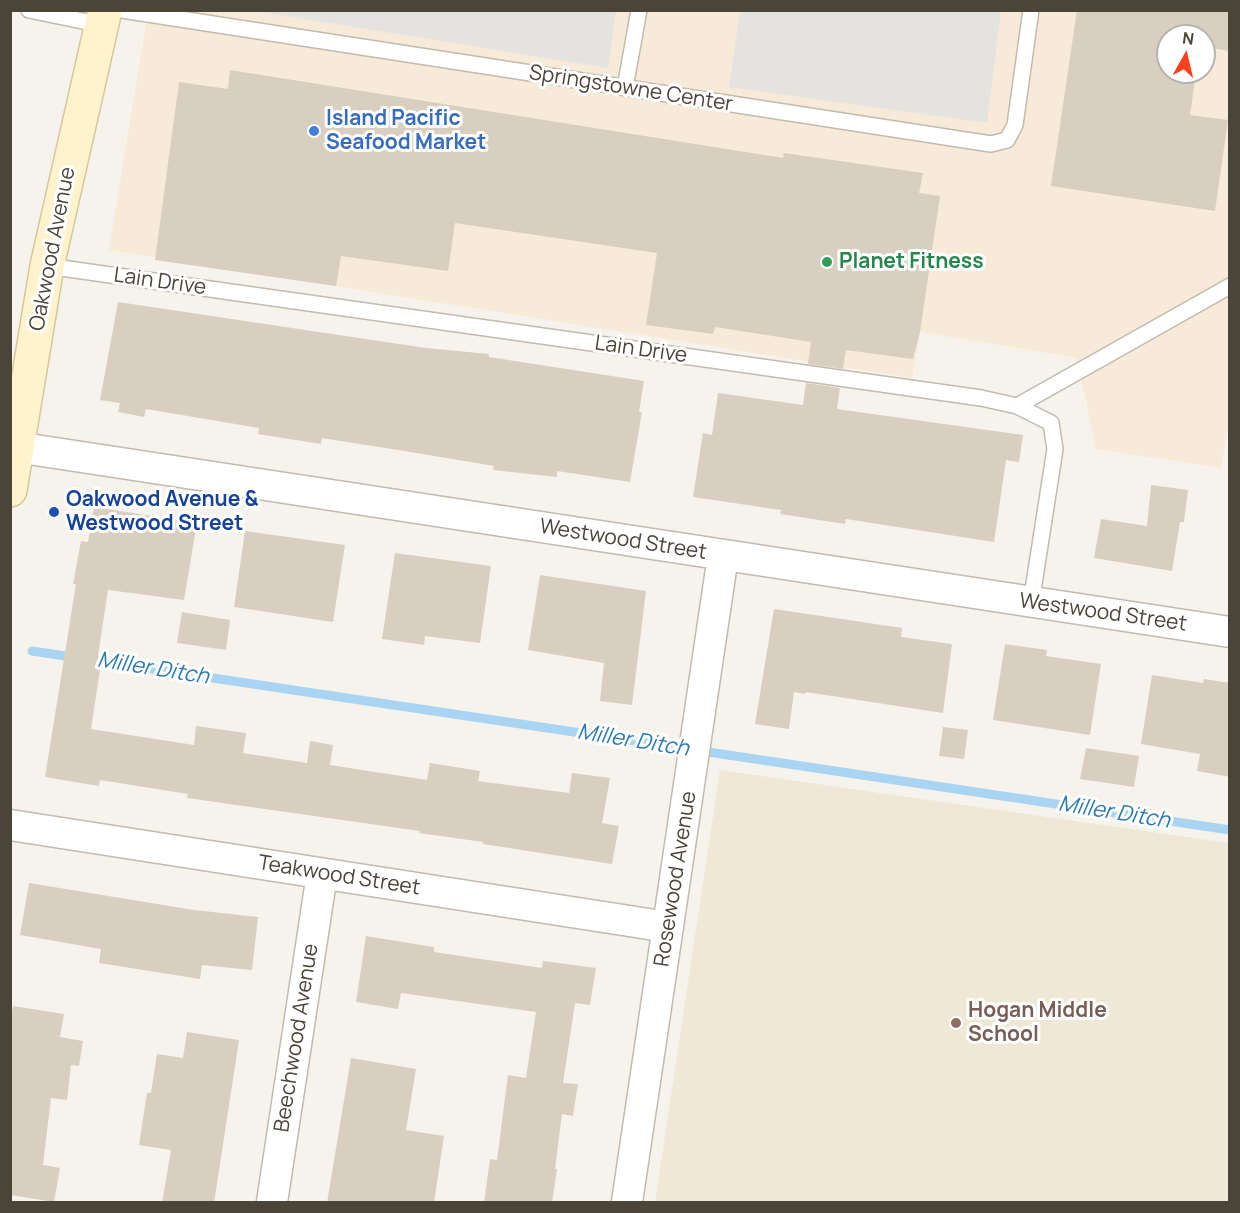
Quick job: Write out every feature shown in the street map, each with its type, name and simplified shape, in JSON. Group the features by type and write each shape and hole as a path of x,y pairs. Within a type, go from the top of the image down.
{"main road":[{"name":"Oakwood Avenue","path":"10,490 47,266 110,15"}],"street":[{"name":"Westwood Street","path":"16,447 1230,632"},
{"name":"Rosewood Avenue","path":"627,1203 723,556"},
{"name":"Teakwood Street","path":"10,825 668,927"},
{"name":"Beechwood Avenue","path":"272,1203 322,873"}],"lane":[{"name":"Springstowne Center","path":"29,10 110,15 626,88 991,144 999,144 1007,140 1015,125 1031,10"},
{"path":"626,88 639,10"},
{"name":"Lain Drive","path":"47,266 981,398 1017,406 1051,423 1055,449 1031,603"},
{"path":"1017,406 1230,286"}],"shaded area":[{"path":"616,10 608,68 255,11"},
{"path":"148,11 1229,11 1230,415 1221,468 1096,449 1077,358 920,332 912,378 109,250"},
{"path":"740,11 1001,11 987,123 729,87"},
{"name":"Hogan Middle School","path":"720,770 1229,843 1229,1202 655,1202"}],"building":[{"path":"1077,10 1230,10 1230,51 1216,49 1216,24 1156,24 1156,84 1194,84 1190,115 1228,120 1215,211 1051,186"},
{"path":"230,70 783,158 784,153 923,173 919,193 940,196 920,332 913,359 846,350 843,369 808,364 811,342 715,327 713,334 646,325 657,253 455,223 448,271 341,256 336,286 155,260 179,82 228,89"},
{"path":"118,302 426,348 489,354 489,357 644,381 639,412 642,412 630,482 557,471 557,477 493,470 494,466 322,438 321,444 258,434 259,428 146,409 144,417 118,412 120,403 100,400"},
{"path":"806,383 840,388 837,409 1023,435 1019,462 1006,460 994,542 846,519 845,524 780,514 781,510 693,497 703,433 712,435 718,393 803,405"},
{"path":"1151,485 1188,490 1184,522 1180,522 1172,571 1094,558 1101,519 1147,526"},
{"path":"94,507 197,523 184,600 108,590 96,669 100,670 91,729 194,745 196,726 246,733 243,753 307,763 310,741 333,745 330,765 427,780 430,763 480,771 478,781 569,793 572,773 610,778 602,823 619,826 612,864 419,833 420,831 187,798 188,794 100,780 99,786 45,777 76,584 73,584 81,541 88,542"},
{"path":"245,531 345,545 333,622 234,607"},
{"path":"395,553 491,566 480,643 425,636 424,645 382,639"},
{"path":"540,575 646,591 632,705 600,701 604,663 528,650"},
{"path":"774,609 902,628 901,637 952,644 943,713 794,692 789,729 755,724"},
{"path":"182,612 230,620 226,650 177,643"},
{"path":"1005,644 1047,650 1046,656 1101,664 1090,735 993,720"},
{"path":"1152,675 1203,683 1204,679 1230,683 1230,777 1197,771 1200,754 1141,744"},
{"path":"943,727 968,730 964,759 939,756"},
{"path":"1086,748 1139,756 1134,787 1080,779"},
{"path":"29,883 194,910 258,917 252,970 202,965 200,979 99,963 101,949 20,935"},
{"path":"366,936 434,947 434,952 542,968 543,961 596,968 590,1005 575,1003 563,1083 578,1084 573,1116 562,1114 552,1203 484,1203 490,1159 497,1160 508,1075 526,1078 536,1012 401,993 398,1009 356,1002"},
{"path":"13,1006 64,1014 60,1037 83,1041 79,1066 71,1065 67,1100 51,1098 43,1165 60,1168 54,1202 10,1195 10,1021"},
{"path":"187,1032 239,1040 214,1203 162,1203 171,1150 139,1145 147,1093 151,1093 157,1054 183,1058"},
{"path":"351,1058 416,1069 406,1130 444,1136 434,1203 327,1203"}],"waterway":[{"name":"Miller Ditch","path":"32,651 1230,830"}],"place":[{"name":"Island Pacific Seafood Market","path":"314,131"},
{"name":"Planet Fitness","path":"827,262"},
{"name":"Oakwood Avenue & Westwood Street","path":"54,512"},
{"name":"Hogan Middle School","path":"956,1023"}]}
